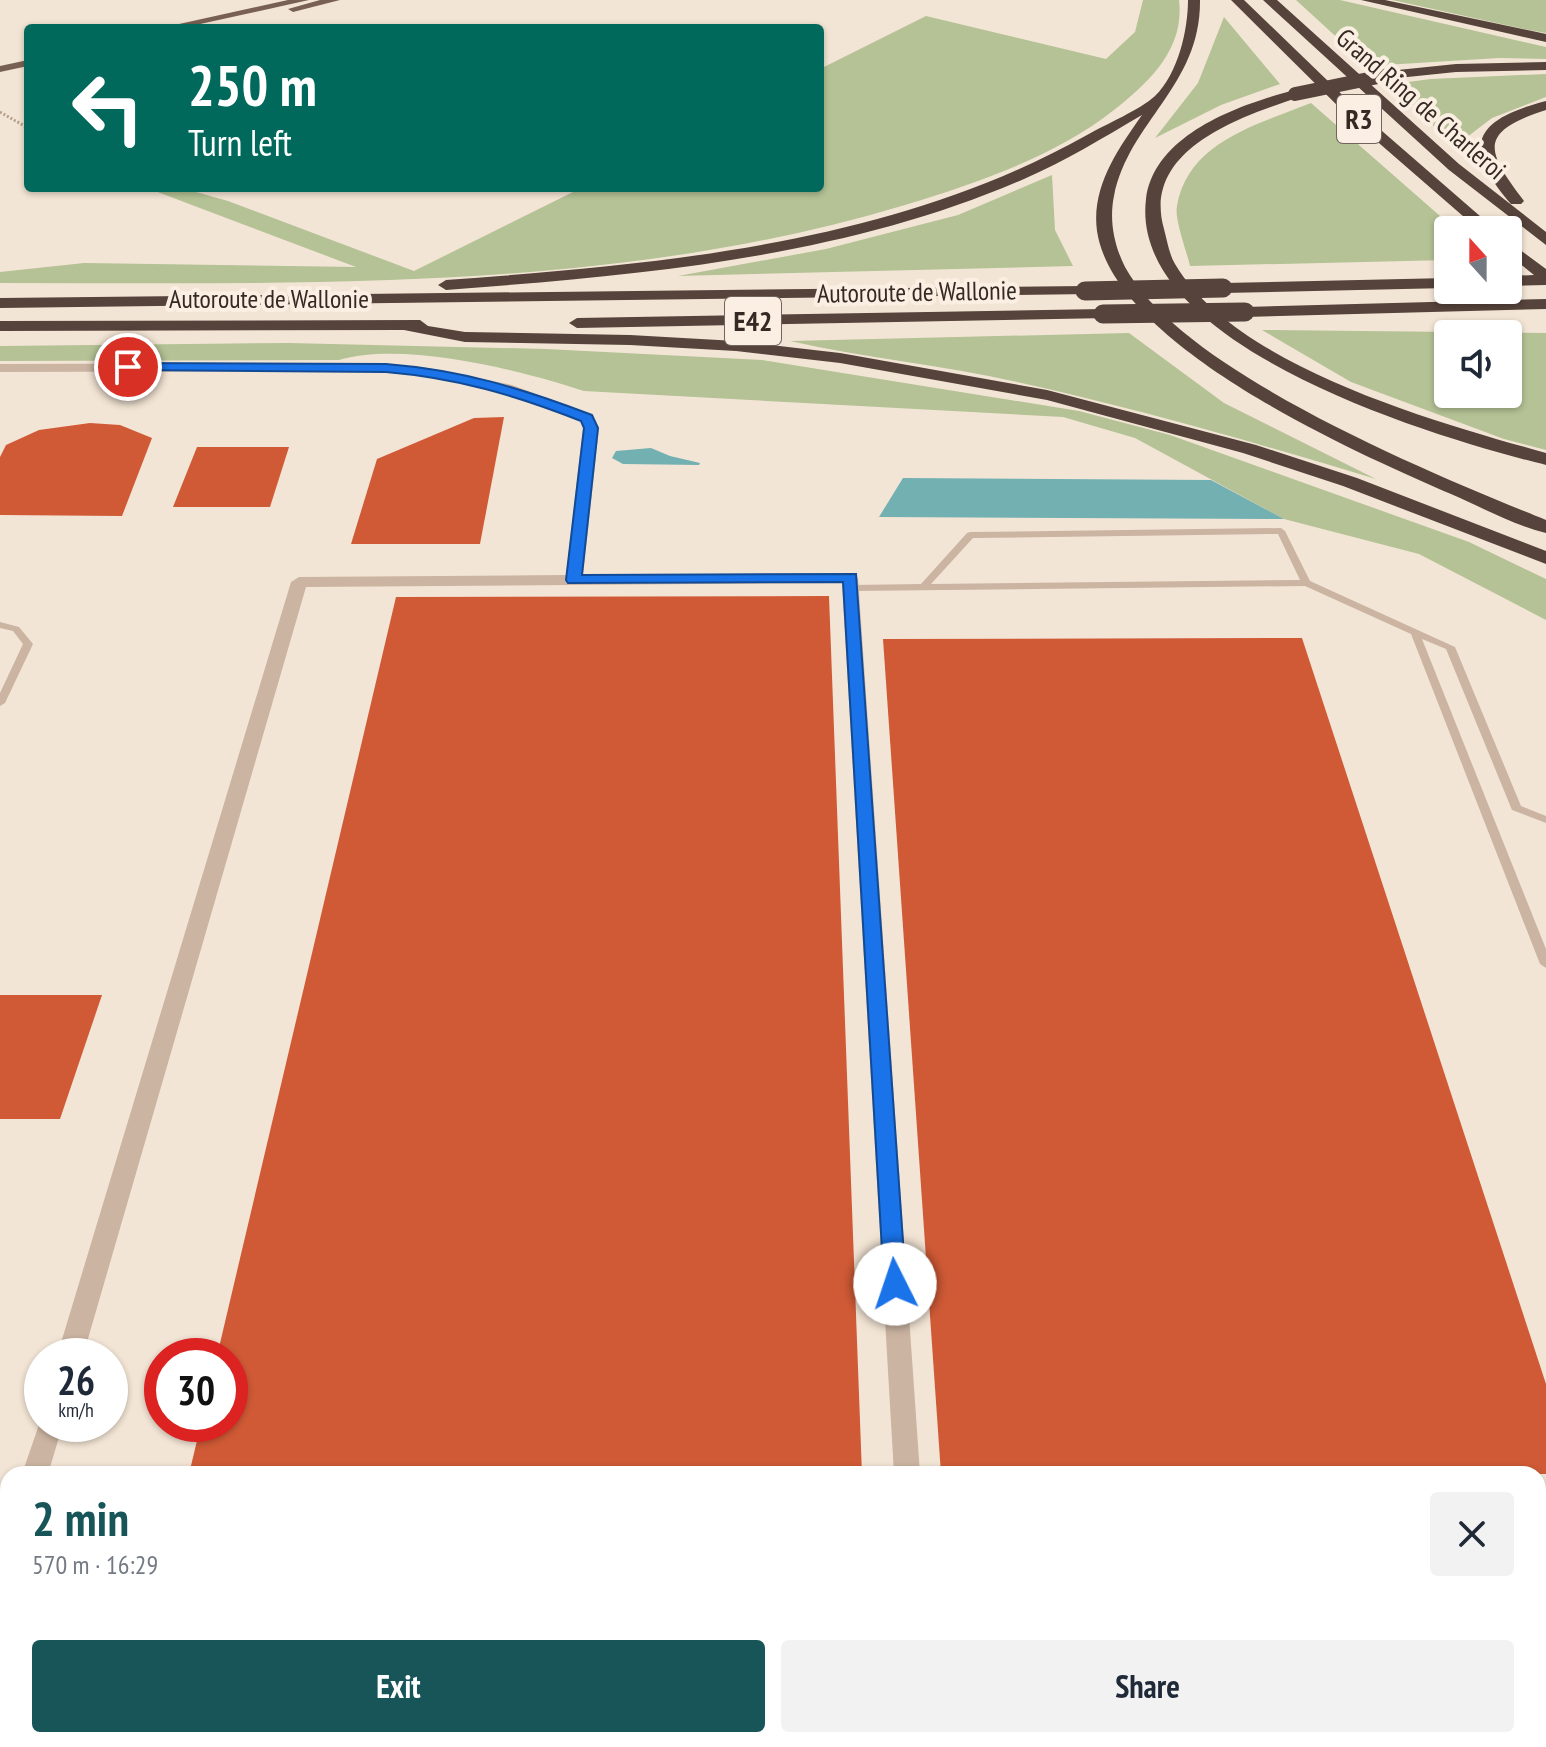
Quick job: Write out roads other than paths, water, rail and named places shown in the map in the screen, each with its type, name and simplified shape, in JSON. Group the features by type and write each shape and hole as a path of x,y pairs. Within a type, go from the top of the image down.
{"highway":[{"path":"1194,0 1197,15 1179,67 1120,156 1108,189 1102,223 1120,272 1141,299 1178,336 1274,397 1406,466 1546,527"},
{"name":"Grand Ring de Charleroi","path":"1237,0 1354,114 1472,216"},
{"name":"Grand Ring de Charleroi","path":"1269,0 1389,111 1516,216"},
{"path":"1367,0 1546,38"},
{"path":"1546,66 1456,68 1388,75 1295,94 1214,126 1191,141 1159,179 1152,203 1153,226 1170,271 1191,297 1229,330 1281,362 1340,391 1402,416 1546,459"},
{"path":"210,303 292,291 590,275 767,249 855,229 999,184 1068,153 1159,99"},
{"path":"1519,216 1516,201 1489,168 1486,149 1491,134 1510,117 1546,105"},
{"name":"Grand Ring de Charleroi","path":"1522,221 1546,240"},
{"path":"1522,258 1546,278"},
{"path":"1522,280 1546,278"},
{"name":"Autoroute de Wallonie","path":"0,303 1085,291 1434,283"},
{"name":"Autoroute de Wallonie","path":"0,326 404,325 1245,312 1540,304"},
{"path":"404,325 452,336 735,346 903,366 1036,392 1167,424 1283,460 1393,498 1546,558"}],"main road":[{"path":"186,24 304,0"},
{"path":"218,24 335,0"},
{"path":"0,62 24,57"},
{"path":"0,69 24,64"}],"street":[{"path":"0,368 363,367 422,371 512,389 587,418 591,428 574,580"},
{"path":"75,1338 299,582 850,578 906,1466"},
{"path":"37,1466 45,1442"}],"lane":[{"path":"924,587 970,535 1281,531 1306,583"},
{"path":"851,588 1306,583 1450,647 1516,808 1546,820"},
{"path":"0,625 16,629 28,644 0,703"},
{"path":"1415,632 1546,964"}],"water":[{"path":"651,448 700,463 623,464 612,458 616,451"},
{"path":"903,478 1211,480 1284,519 879,517"}]}
